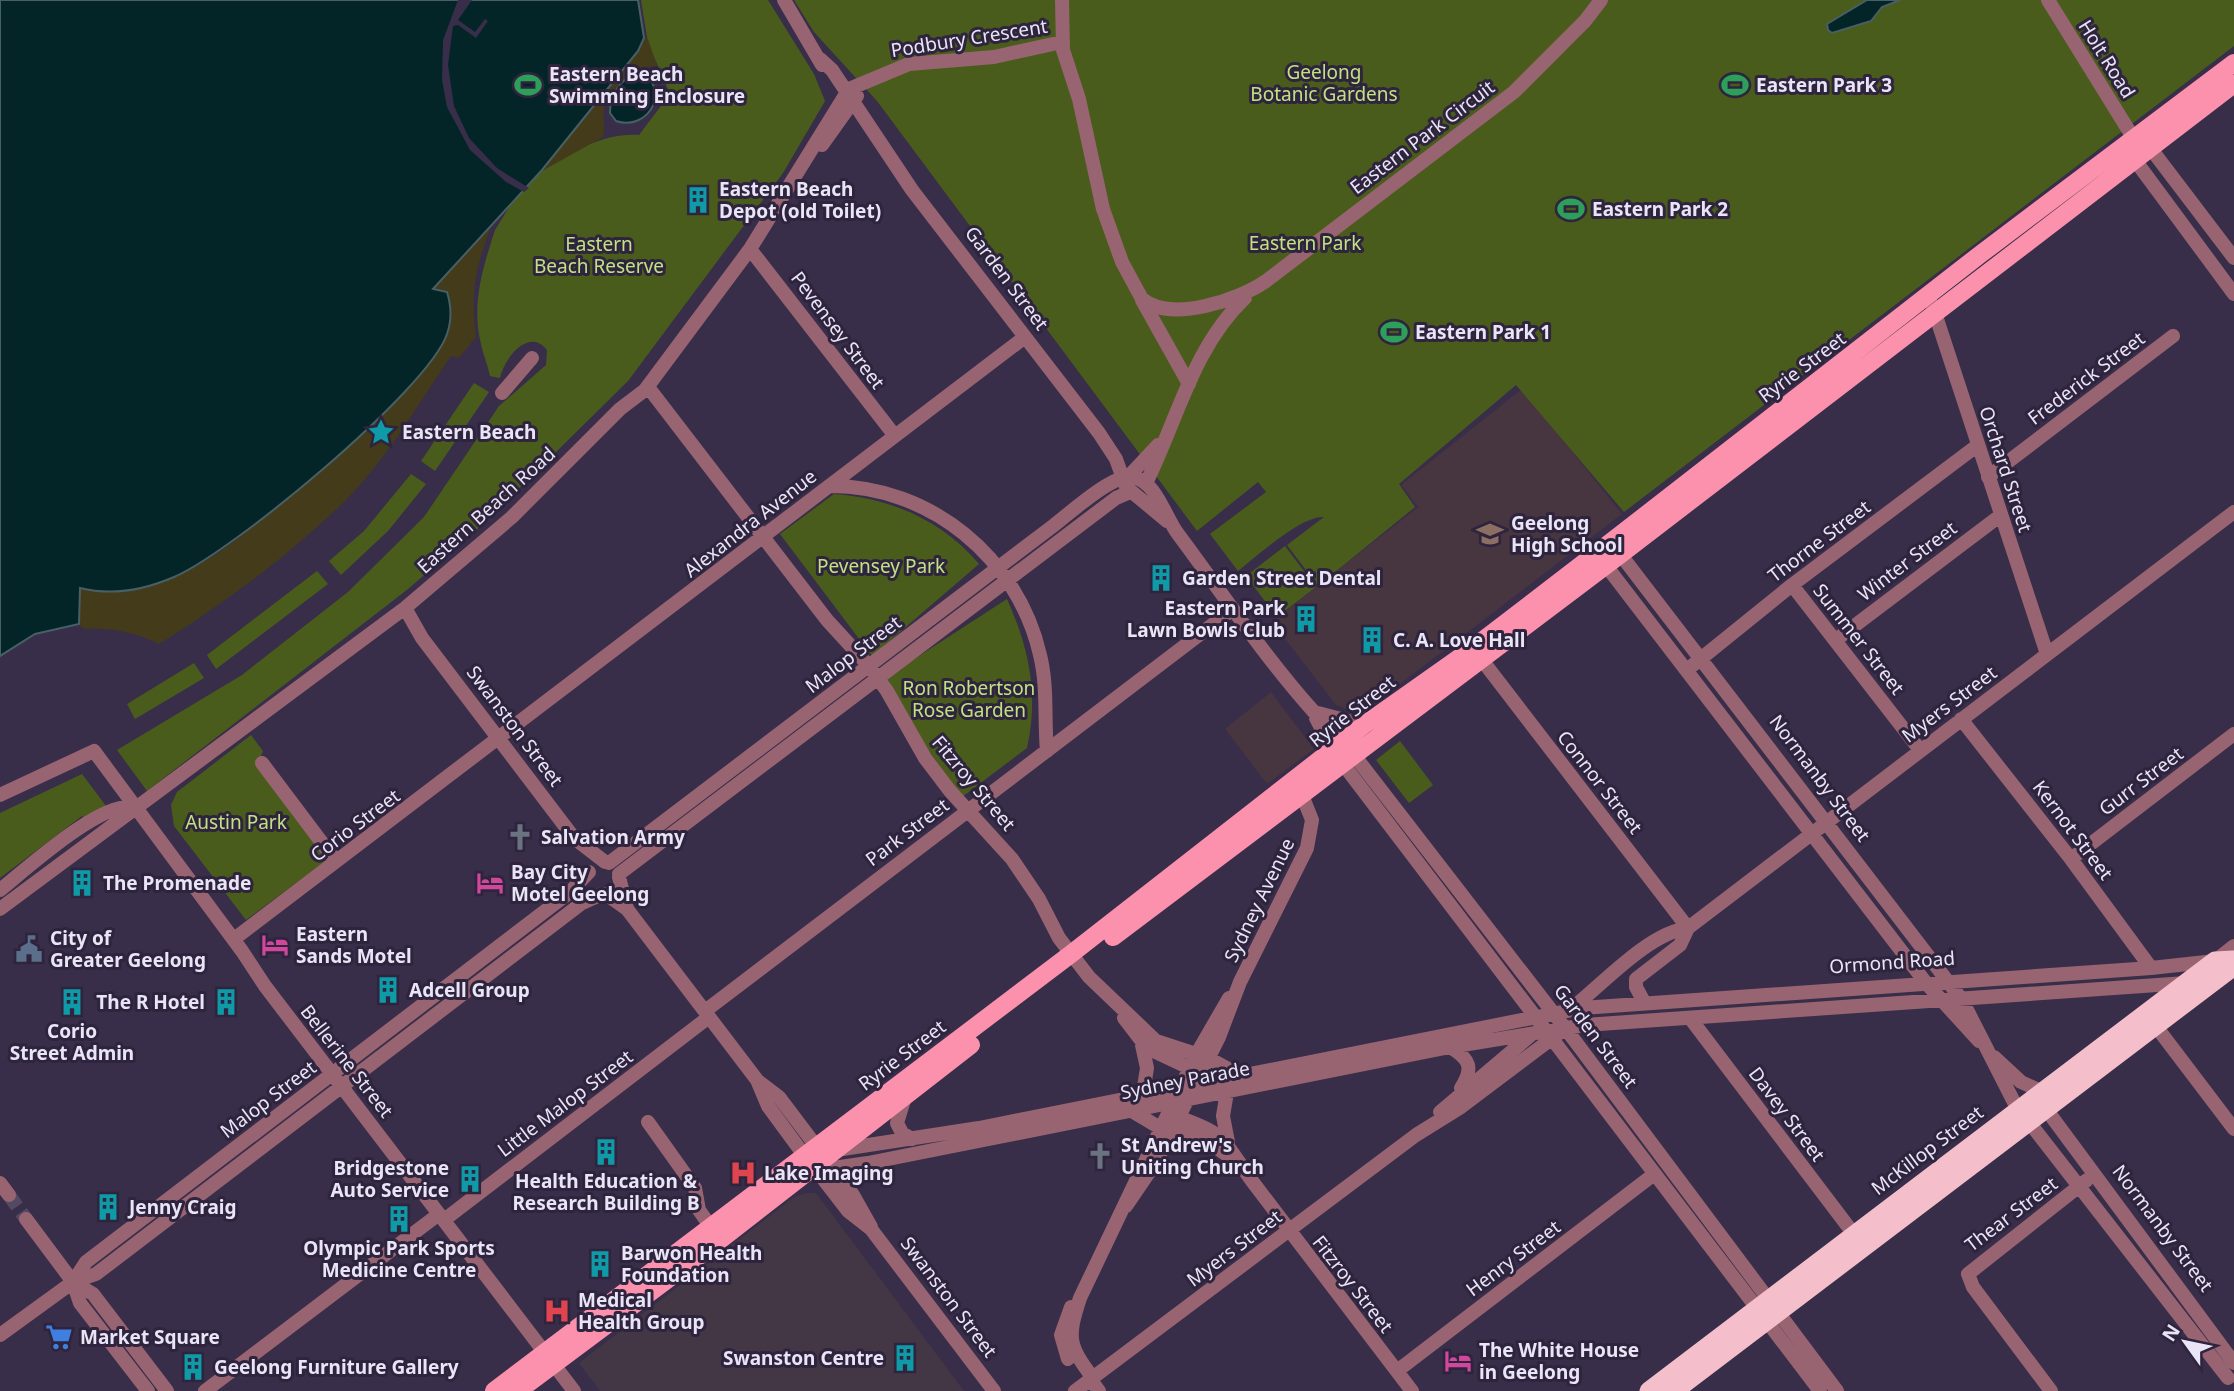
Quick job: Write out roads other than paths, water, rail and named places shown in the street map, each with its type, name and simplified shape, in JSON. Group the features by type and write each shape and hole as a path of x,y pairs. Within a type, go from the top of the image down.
{"highway":[{"name":"McKillop Street","path":"1649,1391 1768,1311 2045,1100 2187,983 2226,969"},
{"name":"McKillop Street","path":"2045,1100 2155,1025 2226,969"},
{"name":"McKillop Street","path":"1674,1391 1768,1311 1853,1233 2024,1116"}],"main road":[{"name":"Ryrie Street","path":"518,1391 549,1358 710,1226 822,1157 1074,959 1609,554 1932,304 2136,145 2234,63"},
{"name":"Ryrie Street","path":"2136,145 2234,84"},
{"name":"Ryrie Street","path":"494,1391 549,1358 905,1096 1074,959 1302,795 1343,753 1364,725 1477,654"}],"street":[{"name":"Garden Street","path":"784,0 820,59 832,70 861,130 882,148 1099,433 1125,456 1124,477 1130,492 1140,497 1171,524"},
{"path":"1062,0 1062,46 1081,106 1103,209 1122,262 1189,384"},
{"name":"Eastern Park Circuit","path":"1146,483 1189,384 1221,324 1253,290 1514,92 1601,0"},
{"name":"Holt Road","path":"2048,0 2136,145"},
{"name":"Podbury Crescent","path":"846,101 868,79 909,64 994,57 1062,46"},
{"name":"Eastern Beach Road","path":"0,909 135,808 153,798 401,611 512,517 620,409 648,387 750,249 846,101"},
{"path":"2136,145 2234,258"},
{"path":"2136,145 2234,294"},
{"name":"Pevensey Street","path":"750,249 895,436"},
{"name":"Eastern Park Circuit","path":"1140,297 1148,304 1164,308 1196,307 1231,300 1253,290"},
{"name":"Orchard Street","path":"1932,304 2047,654"},
{"name":"Frederick Street","path":"1988,477 2173,336"},
{"name":"Alexandra Avenue","path":"496,738 1025,337"},
{"path":"502,393 531,358"},
{"name":"Fitzroy Street","path":"648,387 830,625 874,672 921,751 1021,871 1074,959 1117,1005 1156,1041 1195,1071"},
{"name":"Eastern Park Circuit","path":"1124,477 1167,433"},
{"name":"Thorne Street","path":"1686,670 1792,585 1978,445"},
{"path":"1124,477 1146,483"},
{"name":"Malop Street","path":"874,672 998,569 1124,477"},
{"name":"Garden Street","path":"1146,483 1171,524 1233,609 1343,753 1387,824 1653,1175 1837,1391"},
{"path":"829,486 869,489 925,508 970,537 998,569 1026,612 1041,659 1047,751"},
{"name":"Malop Street","path":"73,1282 86,1262 570,892 589,871 613,869 874,672 1007,581 1116,498 1130,492"},
{"name":"Myers Street","path":"1416,1135 1452,1101 1633,958 1669,933 1688,928 2234,512"},
{"name":"Winter Street","path":"1837,639 2001,514"},
{"path":"1052,527 1061,540"},
{"name":"Normanby Street","path":"1609,554 1700,659 1790,773 1820,830 1868,905 1926,983 1988,1050 2021,1082 2045,1100 2095,1175 2234,1363"},
{"name":"Normanby Street","path":"1609,554 1686,670 1820,830 1881,896 1962,1000 2024,1116 2080,1186 2227,1383"},
{"name":"Summer Street","path":"1792,585 1837,639 1920,750"},
{"name":"Park Street","path":"707,1014 968,810 1233,609"},
{"name":"Swanston Street","path":"401,611 574,838 589,871 590,886 627,909"},
{"name":"Connor Street","path":"1477,654 1688,928"},
{"path":"1314,712 1364,725"},
{"name":"Kernot Street","path":"1961,719 2071,859 2151,968"},
{"name":"Gurr Street","path":"2071,859 2234,734"},
{"name":"Corio Street","path":"233,939 413,805 446,775 496,738"},
{"name":"Bellerine Street","path":"0,795 94,751 265,986 574,1391"},
{"name":"Garden Street","path":"1343,753 1401,814 1529,982 1562,1016 1590,1062 1768,1311 1820,1391"},
{"path":"262,763 334,863"},
{"name":"Sydney Avenue","path":"1089,1384 1066,1336 1082,1291 1126,1206 1150,1172 1218,1013 1240,982 1310,839 1311,816 1302,795"},
{"path":"0,890 90,821 120,806 135,808"},
{"path":"1387,824 1401,814"},
{"name":"Swanston Street","path":"574,838 613,869 627,909 757,1080 779,1097 822,1157 848,1211 871,1229 994,1391"},
{"path":"604,894 616,888 613,869"},
{"path":"19,875 29,887"},
{"path":"1443,897 1456,888"},
{"name":"Malop Street","path":"0,1335 73,1282 96,1274 582,904 604,894"},
{"path":"1868,905 1881,896"},
{"name":"Myers Street","path":"1644,973 1679,945 1688,928"},
{"path":"521,930 530,943"},
{"name":"McKillop Street","path":"2226,969 2234,946"},
{"path":"1633,958 1644,973 1635,984 1644,1002"},
{"name":"Ormond Road","path":"1562,1016 1644,1002 2151,968 2226,969"},
{"path":"1516,991 1529,982"},
{"path":"1562,1016 1690,1018 2187,983"},
{"path":"447,986 456,999"},
{"name":"Fitzroy Street","path":"1117,1005 1142,1045 1147,1068 1143,1093"},
{"name":"Little Malop Street","path":"205,1391 441,1217 707,1014"},
{"name":"Sydney Parade","path":"822,1157 1130,1110 1173,1115 1227,1092 1542,1029 1562,1016"},
{"name":"Davey Street","path":"1690,1018 1853,1233"},
{"path":"2155,1025 2234,1129"},
{"name":"Myers Street","path":"1089,1384 1416,1135 1461,1107 1542,1029"},
{"name":"Sydney Parade","path":"822,1157 1143,1093 1195,1071 1239,1075 1542,1029"},
{"name":"Fitzroy Street","path":"1142,1045 1195,1071 1239,1075"},
{"path":"1450,1047 1465,1056 1470,1067 1468,1076 1452,1101"},
{"path":"1577,1072 1590,1062"},
{"name":"Fitzroy Street","path":"1227,1092 1223,1116 1229,1144 1241,1165 1412,1391"},
{"path":"905,1096 897,1123 902,1133 912,1139"},
{"name":"Fitzroy Street","path":"1130,1110 1173,1115 1215,1133 1229,1144"},
{"name":"Fitzroy Street","path":"1173,1115 1241,1165"},
{"path":"648,1122 695,1188 699,1210 710,1226"},
{"name":"Henry Street","path":"1396,1371 1653,1175"},
{"name":"Thear Street","path":"2051,1391 1968,1277 1971,1269 2095,1175"},
{"path":"26,1219 73,1282 80,1303 148,1391"},
{"path":"141,1220 150,1233"},
{"path":"73,1282 93,1294 167,1391"}],"tunnel":[{"path":"9,1195 26,1219"}],"place":[{"name":"Eastern Beach Swimming Enclosure","path":"528,85"},
{"name":"Eastern Park 3","path":"1735,85"},
{"name":"Eastern Beach Depot (old Toilet)","path":"698,200"},
{"name":"Eastern Park 2","path":"1571,209"},
{"name":"Eastern Park 1","path":"1394,332"},
{"name":"Eastern Beach","path":"381,432"},
{"name":"Geelong High School","path":"1490,534"},
{"name":"Garden Street Dental","path":"1161,578"},
{"name":"Eastern Park Lawn Bowls Club","path":"1306,619"},
{"name":"C. A. Love Hall","path":"1372,640"},
{"name":"Salvation Army","path":"520,837"},
{"name":"The Promenade","path":"82,883"},
{"name":"Bay City Motel Geelong","path":"490,883"},
{"name":"Eastern Sands Motel","path":"275,945"},
{"name":"City of Greater Geelong","path":"29,949"},
{"name":"Adcell Group","path":"388,990"},
{"name":"Corio Street Admin","path":"72,1002"},
{"name":"The R Hotel","path":"226,1002"},
{"name":"Health Education & Research Building B","path":"606,1152"},
{"name":"St Andrew's Uniting Church","path":"1100,1156"},
{"name":"Lake Imaging","path":"743,1173"},
{"name":"Bridgestone Auto Service","path":"470,1179"},
{"name":"Jenny Craig","path":"108,1207"},
{"name":"Olympic Park Sports Medicine Centre","path":"399,1219"},
{"name":"Barwon Health Foundation","path":"600,1264"},
{"name":"Medical Health Group","path":"557,1311"},
{"name":"Market Square","path":"59,1337"},
{"name":"Swanston Centre","path":"905,1358"},
{"name":"The White House in Geelong","path":"1458,1361"},
{"name":"Geelong Furniture Gallery","path":"193,1367"}],"park label":[{"name":"Geelong Botanic Gardens","path":"1324,83"},
{"name":"Eastern Park","path":"1305,243"},
{"name":"Eastern Beach Reserve","path":"599,255"},
{"name":"Pevensey Park","path":"881,566"},
{"name":"Ron Robertson Rose Garden","path":"969,699"},
{"name":"Austin Park","path":"236,822"}]}
